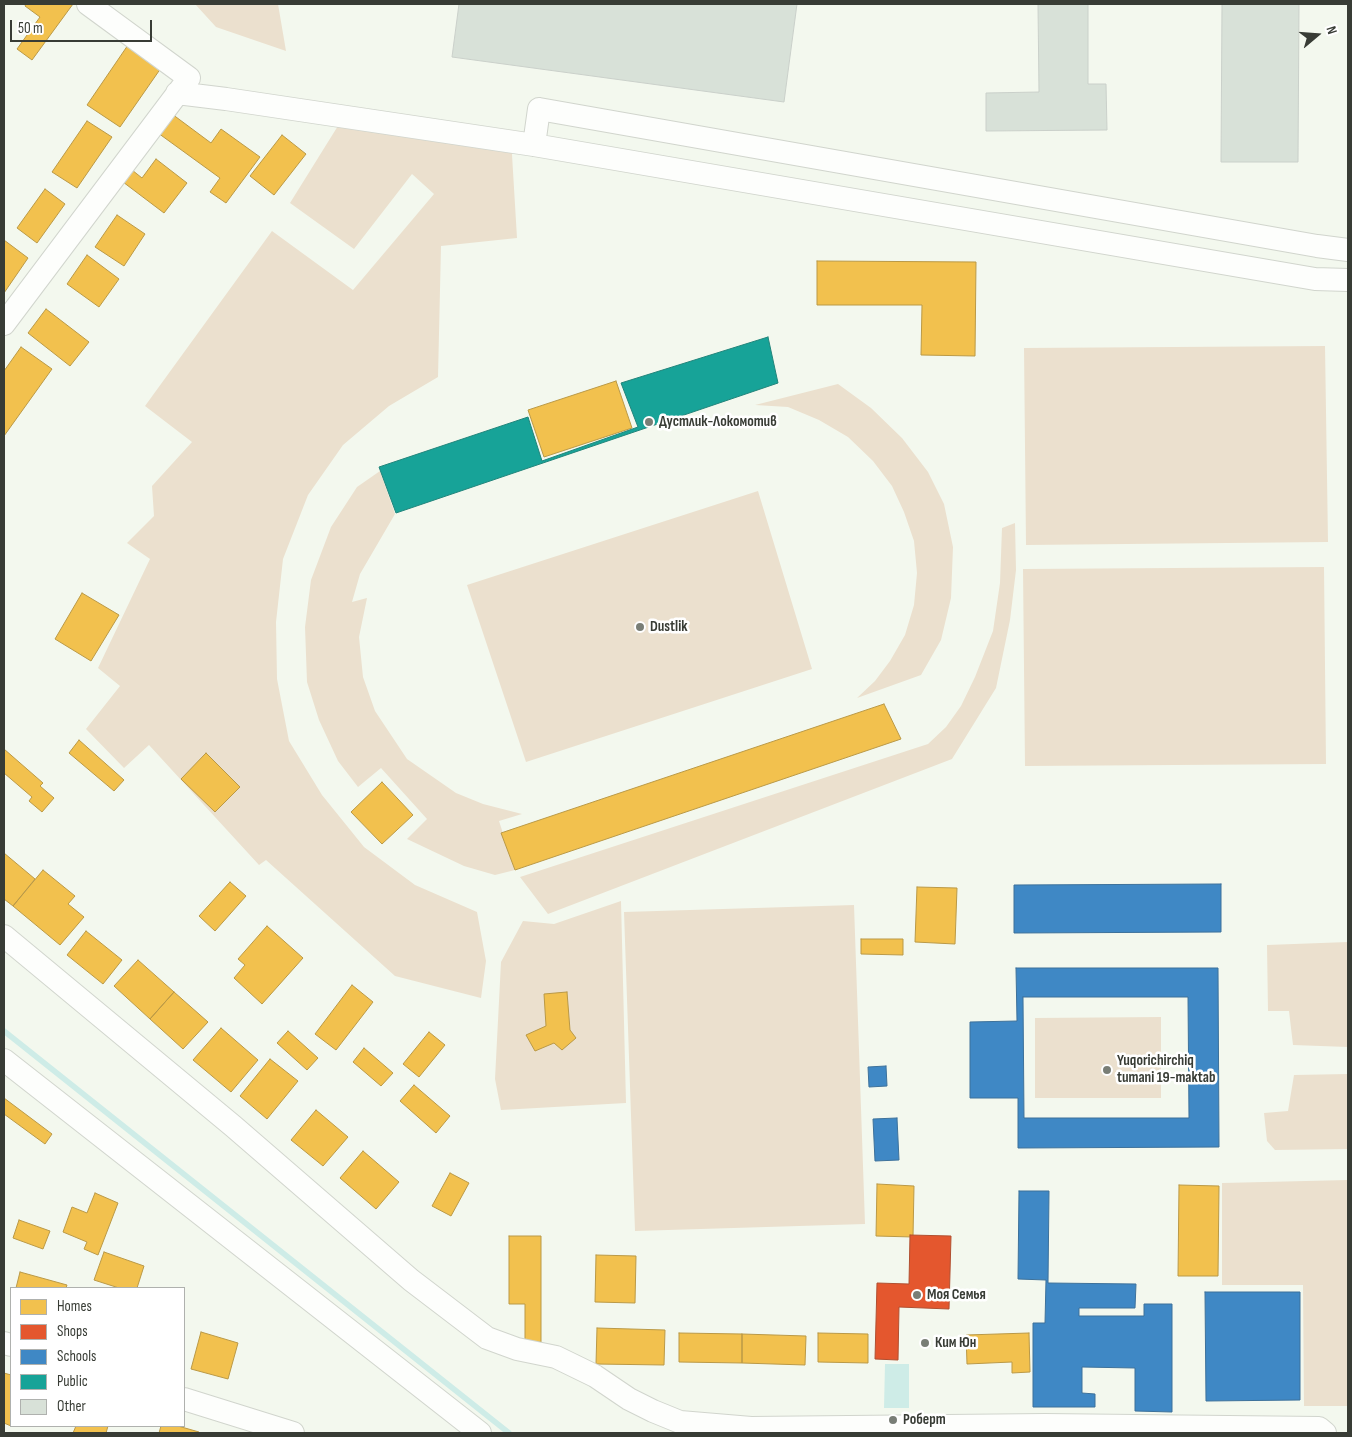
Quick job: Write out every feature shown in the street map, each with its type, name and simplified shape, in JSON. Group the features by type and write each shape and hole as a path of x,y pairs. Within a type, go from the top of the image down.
{"street":[{"path":"4,324 189,78 88,4"},
{"path":"177,94 226,99 534,144 1315,279 1348,280"},
{"path":"534,144 539,109 1348,250"},
{"path":"949,215 953,182"},
{"path":"1178,254 1183,222"},
{"path":"1315,279 1317,246"},
{"path":"4,936 232,1126 411,1280 487,1338 517,1349 556,1357 595,1376 629,1399 680,1422 751,1428 1045,1425 1319,1428 1325,1433"},
{"path":"4,1060 480,1433"},
{"path":"185,1399 293,1433"}],"shaded area":[{"path":"195,4 278,4 286,51 216,27"},
{"path":"346,113 511,138 517,238 441,246 438,377 389,406 343,445 308,495 283,559 276,622 277,679 289,741 322,795 364,847 415,885 477,912 486,961 481,998 395,976 266,860 259,865 149,745 124,768 86,729 120,686 98,668 150,559 127,543 154,516 152,486 192,442 145,406 272,231 353,290 434,194 412,174 354,249 290,203"},
{"path":"1325,346 1328,542 1026,545 1024,348"},
{"path":"838,384 871,408 902,438 928,472 944,504 953,547 951,598 941,640 921,675 857,698 875,681 890,661 905,635 914,605 917,573 914,541 904,512 892,486 873,461 848,437 819,420 788,407 755,405"},
{"path":"380,471 395,514 360,574 352,602 367,598 359,637 363,677 375,711 407,759 456,793 483,804 522,814 499,821 515,870 495,875 464,866 407,839 427,819 381,768 358,787 338,761 319,720 307,682 305,627 311,580 331,527 357,487"},
{"name":"Dustlik","path":"758,491 812,669 526,762 467,585"},
{"path":"1015,523 1016,570 1010,620 996,688 952,759 548,914 520,877 928,744 946,727 961,706 975,677 993,631 1000,583 1002,528"},
{"path":"1324,567 1326,764 1025,766 1023,569"},
{"path":"621,901 626,1103 501,1110 495,1079 501,962 523,921 554,924"},
{"path":"854,905 865,1224 635,1231 624,912"},
{"path":"1348,942 1348,1047 1293,1045 1289,1011 1268,1011 1267,945"},
{"path":"1161,1017 1161,1098 1035,1098 1035,1018"},
{"path":"1348,1074 1348,1149 1275,1150 1267,1141 1264,1113 1288,1111 1294,1075"},
{"path":"1348,1180 1348,1406 1304,1406 1303,1285 1222,1285 1222,1183"}],"water":[{"path":"885,1364 909,1364 909,1408 884,1408"}],"building: Homes":[{"path":"26,4 73,4 32,60 17,49 40,17 25,6"},
{"path":"128,45 161,68 120,127 87,105"},
{"path":"172,114 211,143 221,129 260,157 226,203 210,192 220,178 158,133"},
{"path":"87,121 112,137 77,188 52,172"},
{"path":"282,135 306,154 274,195 250,176"},
{"path":"156,159 187,183 164,213 123,182 132,170 142,178"},
{"path":"45,189 65,204 37,243 17,228"},
{"path":"117,215 145,234 124,266 95,247"},
{"path":"4,240 28,258 4,293"},
{"path":"87,255 119,279 99,307 67,284"},
{"path":"817,261 976,262 975,356 921,355 922,305 817,305"},
{"path":"46,309 89,342 70,366 28,333"},
{"path":"21,347 52,369 4,436 4,371"},
{"path":"616,381 632,428 544,457 528,410"},
{"path":"82,593 119,615 91,661 55,639"},
{"path":"884,704 901,739 515,870 501,833"},
{"path":"79,740 124,780 114,791 69,753"},
{"path":"4,749 43,783 40,786 54,798 42,812 29,801 32,797 4,773"},
{"path":"206,753 240,787 215,812 181,779"},
{"path":"382,782 413,815 382,844 351,812"},
{"path":"4,853 35,879 13,906 4,899"},
{"path":"43,870 75,896 68,904 84,917 60,945 13,906"},
{"path":"230,882 246,896 215,931 199,916"},
{"path":"917,887 957,888 955,944 915,942"},
{"path":"267,926 303,958 262,1004 234,978 245,965 238,959"},
{"path":"86,931 122,960 103,984 67,955"},
{"path":"861,939 903,939 903,955 861,954"},
{"path":"138,960 174,992 150,1019 114,986"},
{"path":"352,985 373,1002 336,1050 315,1034"},
{"path":"174,992 208,1022 183,1049 150,1019"},
{"path":"567,992 570,1030 576,1038 562,1050 554,1043 535,1051 526,1035 546,1026 544,994"},
{"path":"221,1028 258,1060 231,1092 193,1060"},
{"path":"288,1031 318,1058 307,1070 277,1043"},
{"path":"429,1032 445,1045 419,1077 403,1064"},
{"path":"364,1048 393,1073 381,1086 353,1062"},
{"path":"270,1059 298,1081 267,1119 240,1096"},
{"path":"414,1085 450,1116 436,1133 400,1101"},
{"path":"4,1098 52,1134 45,1144 4,1114"},
{"path":"316,1110 348,1137 323,1166 291,1140"},
{"path":"363,1151 399,1182 376,1209 340,1178"},
{"path":"450,1173 469,1183 451,1216 432,1206"},
{"path":"877,1184 914,1186 913,1237 876,1236"},
{"path":"1179,1185 1219,1186 1218,1276 1178,1276"},
{"path":"95,1193 118,1203 98,1255 84,1249 87,1242 63,1232 72,1207 87,1213"},
{"path":"19,1220 50,1231 43,1249 13,1238"},
{"path":"509,1236 541,1236 541,1342 525,1342 525,1304 509,1304"},
{"path":"104,1252 144,1266 137,1287 116,1287 94,1280"},
{"path":"596,1255 636,1256 635,1303 595,1302"},
{"path":"20,1272 67,1285 66,1287 16,1287"},
{"path":"597,1328 665,1330 664,1365 596,1364"},
{"path":"201,1332 238,1343 228,1379 191,1369"},
{"path":"679,1333 742,1334 742,1363 679,1362"},
{"path":"818,1333 868,1334 868,1363 818,1362"},
{"path":"1029,1333 1030,1372 1012,1373 1012,1362 967,1364 966,1335"},
{"path":"742,1334 806,1336 805,1365 742,1363"},
{"path":"4,1373 10,1375 10,1426 4,1423"},
{"path":"76,1427 108,1427 106,1433 73,1433"},
{"path":"161,1427 182,1427 199,1432 199,1433 159,1433"}],"building: Shops":[{"path":"910,1235 951,1236 949,1309 899,1307 898,1360 875,1359 877,1283 909,1284"}],"building: Schools":[{"path":"1221,884 1221,932 1014,933 1014,885"},
{"path":"1016,968 1218,968 1219,1147 1018,1148 1018,1098 970,1098 970,1022 1017,1021","holes":["1023,997 1188,997 1189,1118 1024,1118"]},
{"path":"886,1066 887,1086 869,1087 868,1067"},
{"path":"897,1118 899,1160 875,1161 873,1119"},
{"path":"1019,1191 1049,1191 1048,1283 1136,1284 1135,1308 1079,1308 1079,1316 1144,1316 1144,1304 1172,1304 1172,1412 1135,1411 1135,1368 1082,1367 1082,1393 1095,1394 1095,1407 1033,1407 1033,1323 1045,1323 1046,1280 1018,1279"},
{"path":"1205,1292 1300,1292 1300,1400 1206,1401"}],"building: Public":[{"name":"Дустлик-Локомотив","path":"768,337 778,383 396,513 379,467 528,417 542,461 638,427 621,383"}],"building: Other":[{"path":"459,4 797,4 784,102 452,57"},
{"path":"1038,4 1088,4 1088,84 1106,84 1107,130 986,131 986,93 1039,92"},
{"path":"1222,4 1299,4 1298,162 1221,162"}],"waterway":[{"path":"4,1031 509,1433"}],"place":[{"name":"Дустлик-Локомотив","path":"649,422"},
{"name":"Dustlik","path":"640,627"},
{"name":"Yuqorichirchiq tumani 19-maktab","path":"1107,1070"},
{"name":"Моя Семья","path":"917,1295"},
{"name":"Ким Юн","path":"925,1343"},
{"name":"Роберт","path":"893,1420"}]}
